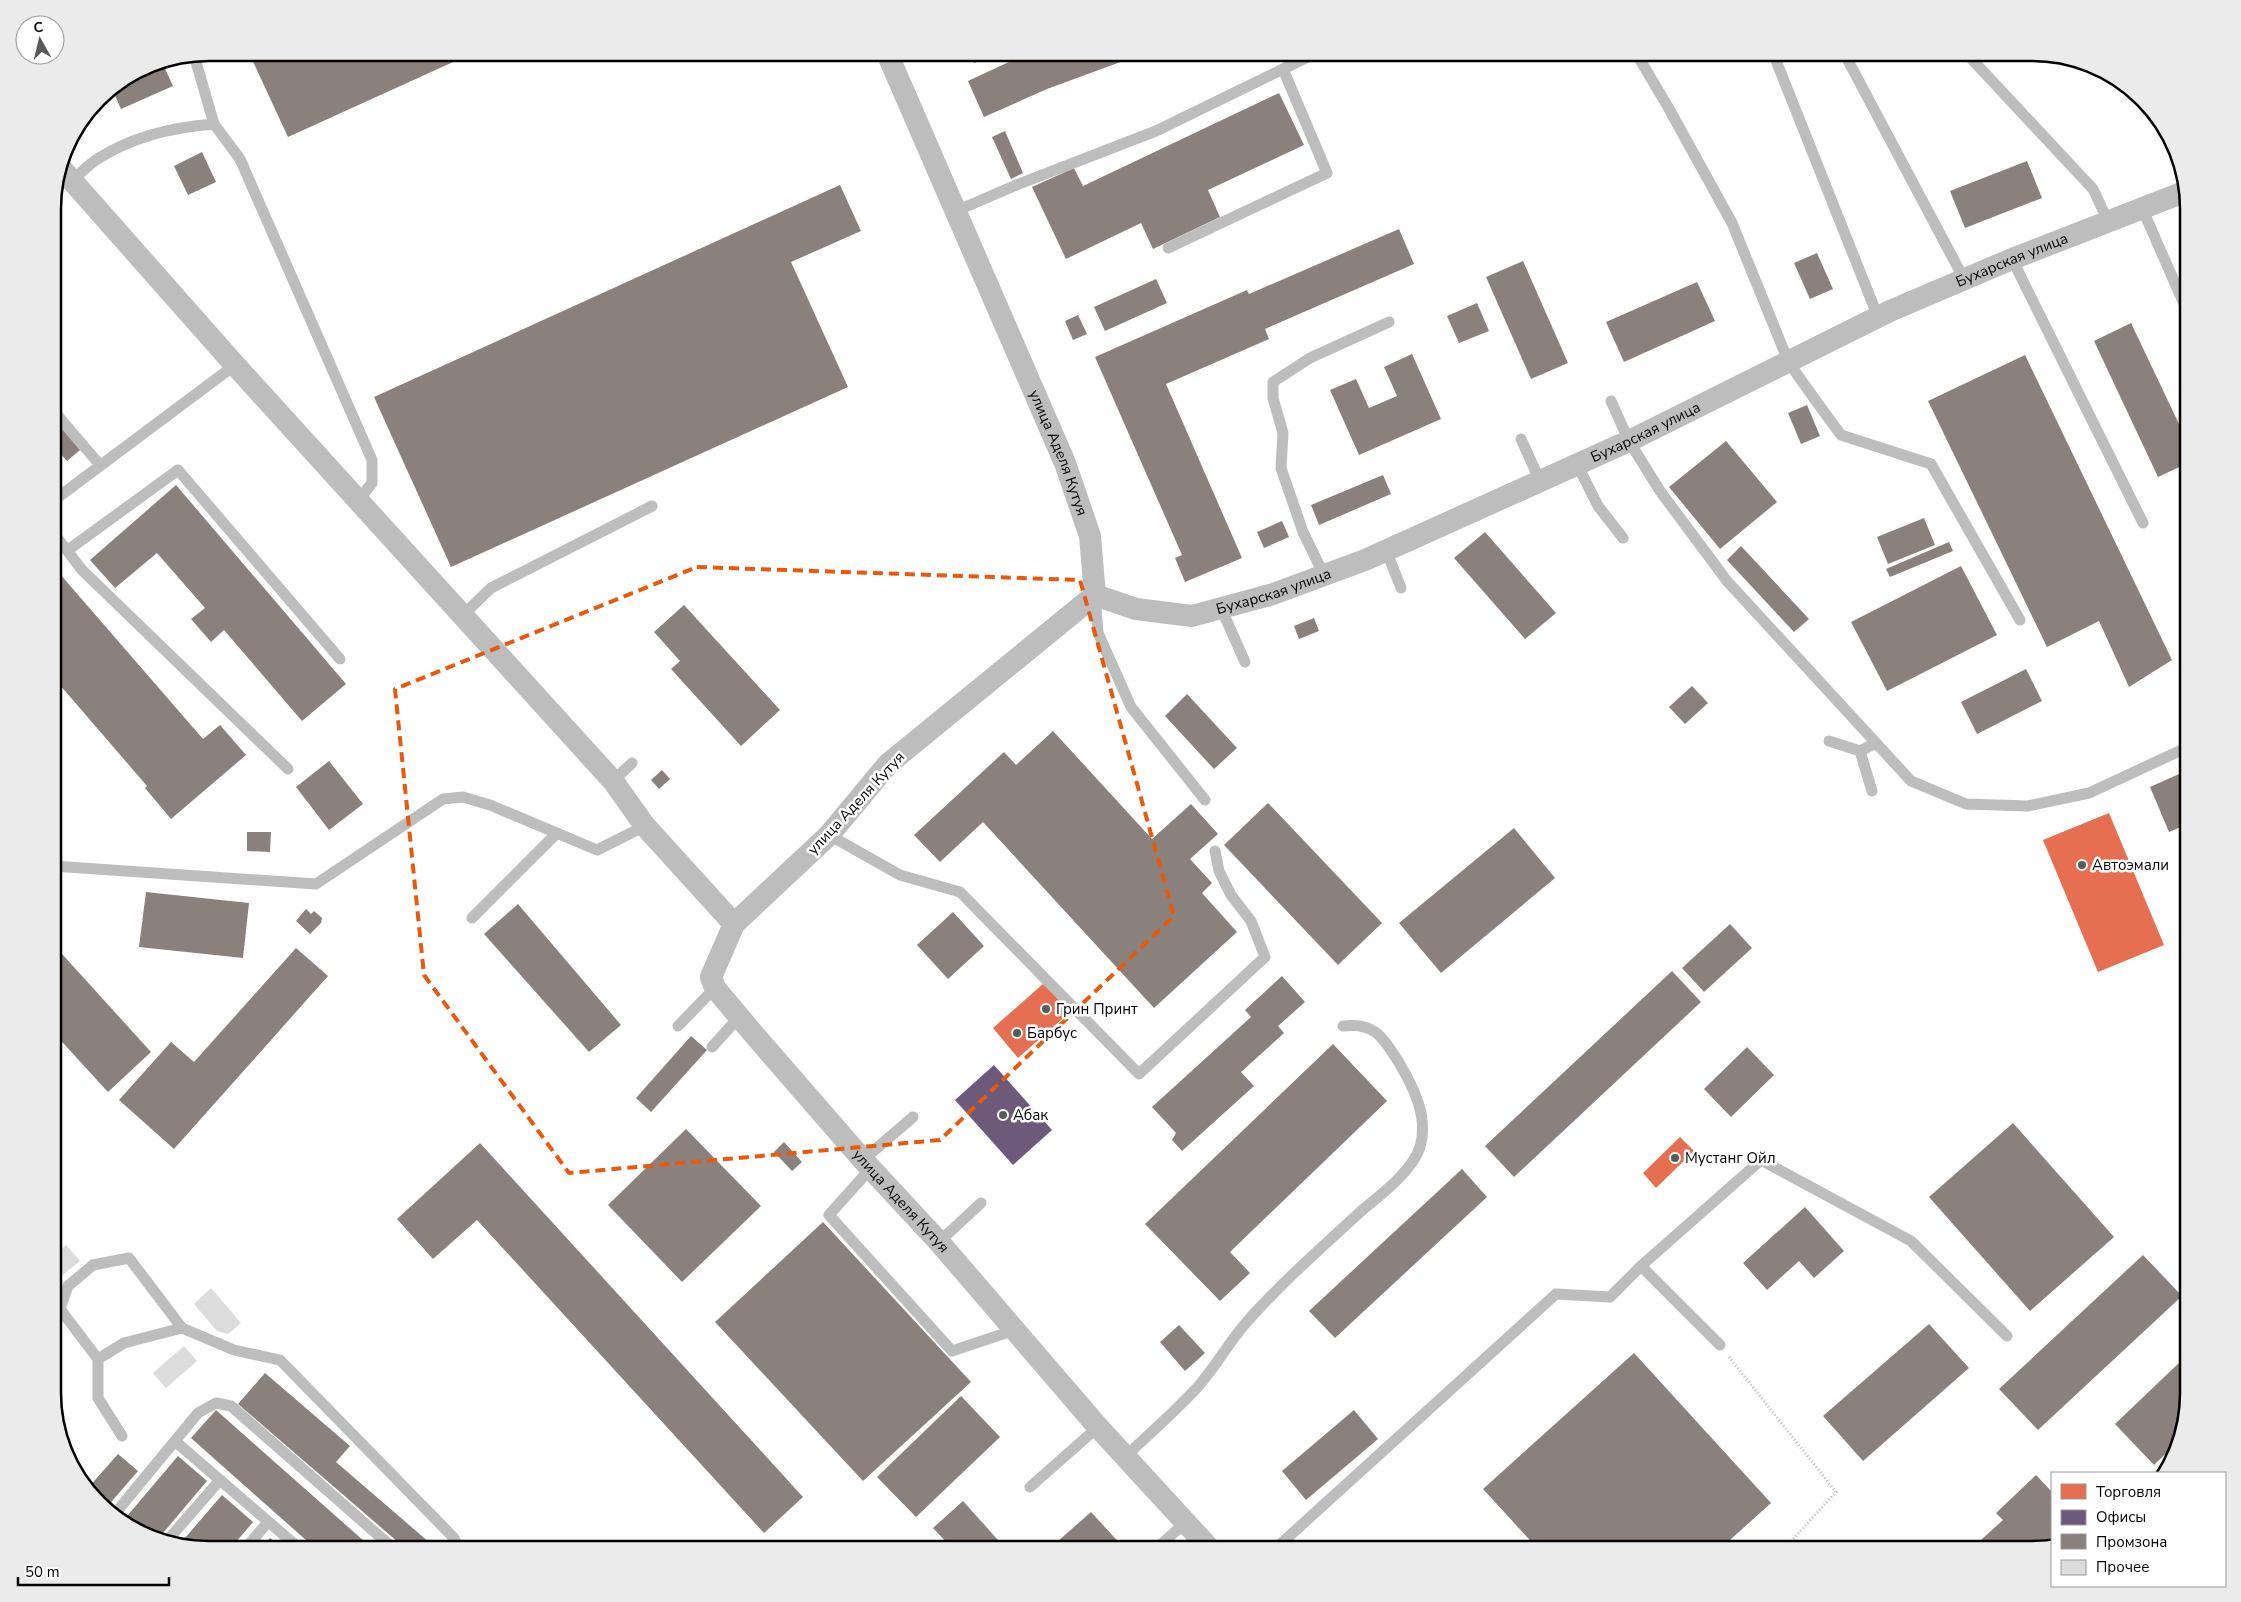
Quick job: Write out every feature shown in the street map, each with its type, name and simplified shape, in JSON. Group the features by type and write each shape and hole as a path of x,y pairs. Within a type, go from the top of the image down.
{"street":[{"name":"улица Аделя Кутуя","path":"891,62 1065,463 1090,536 1095,595 888,764 829,835 734,924 711,976 715,988 739,1017 867,1164 939,1242 1098,1427 1202,1541"},
{"path":"66,174 235,365 613,781 644,826 734,924"},
{"name":"Бухарская улица","path":"1095,595 1136,609 1192,616 1273,594 1386,550 1629,441 1878,317 1964,279 2178,194"}],"lane":[{"path":"956,211 1014,186 1156,131 1298,61"},
{"path":"1641,61 1732,223 1789,362 1841,435 1930,464 2020,620"},
{"path":"1777,61 1878,317"},
{"path":"1849,61 1964,279"},
{"path":"1974,61 2093,190 2108,221"},
{"path":"196,62 214,124 240,159 372,460 372,483 358,501"},
{"path":"1168,248 1327,173 1283,69"},
{"path":"66,174 140,138 180,127 214,124"},
{"path":"2142,208 2180,295"},
{"path":"2012,259 2143,523"},
{"path":"1324,575 1303,532 1281,468 1283,433 1273,398 1273,382 1310,358 1389,322"},
{"path":"62,494 235,365"},
{"path":"1610,401 1629,441 1660,491 1727,582 1912,781 1966,804 2028,806 2089,793 2180,752"},
{"path":"62,421 100,466"},
{"path":"1522,439 1540,481"},
{"path":"1577,464 1598,506 1623,538"},
{"path":"68,550 178,470 340,659"},
{"path":"463,616 491,588 652,506"},
{"path":"62,543 82,570 288,769"},
{"path":"1386,550 1401,588"},
{"path":"1095,595 1098,633 1131,707 1205,800"},
{"path":"1221,608 1245,662"},
{"path":"1829,741 1860,751 1876,743"},
{"path":"1860,751 1872,791"},
{"path":"613,781 632,763"},
{"path":"62,867 316,884 443,799 464,797 490,805 597,850 644,826"},
{"path":"472,918 557,833"},
{"path":"829,835 900,875 960,892 1139,1074 1265,957 1251,921 1231,895 1219,871 1215,851"},
{"path":"678,1026 715,988"},
{"path":"712,1047 739,1017"},
{"path":"1126,1456 1193,1392 1245,1324 1318,1250 1403,1174 1420,1148 1422,1124 1419,1105 1406,1075 1377,1033 1360,1024 1343,1026"},
{"path":"913,1117 867,1164 829,1215 952,1351 1015,1330"},
{"path":"1285,1541 1556,1294 1610,1297 1641,1266 1761,1160 1911,1242 2007,1336"},
{"path":"939,1242 981,1203"},
{"path":"62,1304 68,1286 93,1265 129,1258 182,1328 234,1350 280,1360 455,1541"},
{"path":"1641,1266 1720,1345"},
{"path":"62,1313 98,1359 98,1398 122,1436"},
{"path":"98,1359 124,1343 182,1328"},
{"path":"119,1510 198,1413 216,1403 231,1406 384,1541"},
{"path":"1030,1487 1098,1427"},
{"path":"176,1442 290,1541"},
{"path":"171,1536 220,1480"},
{"path":"252,1541 268,1522"},
{"path":"1166,1541 1186,1522"}],"path":[{"path":"1720,1345 1836,1492 1792,1541"}],"highlighted area":[{"path":"697,567 1080,580 1174,916 940,1140 569,1173 424,975 395,689"}],"building: Торговля":[{"path":"2109,813 2164,945 2098,972 2043,840"},
{"path":"1044,983 1070,1012 1018,1058 993,1028"},
{"path":"1680,1137 1694,1151 1656,1188 1643,1173"}],"building: Офисы":[{"name":"Абак","path":"994,1065 1052,1130 1013,1165 955,1100"}],"building: Промзона":[{"path":"1122,61 1047,89 984,117 968,81 1010,62"},
{"path":"253,62 453,62 288,137"},
{"path":"165,68 173,86 121,109 115,96 127,86"},
{"path":"1279,93 1304,145 1208,190 1220,217 1153,249 1141,223 1066,259 1032,187 1074,168 1083,186"},
{"path":"1005,131 1023,173 1011,179 992,137"},
{"path":"202,152 216,182 188,195 174,166"},
{"path":"2027,161 2042,198 1965,228 1950,191"},
{"path":"840,185 861,231 791,262 848,387 451,567 374,397"},
{"path":"1399,229 1414,264 1265,329 1269,339 1166,384 1242,558 1185,582 1175,558 1182,555 1095,357 1247,290 1249,294"},
{"path":"1817,253 1833,289 1810,299 1794,263"},
{"path":"1523,261 1568,363 1531,379 1486,277"},
{"path":"1156,279 1167,303 1105,331 1094,307"},
{"path":"1697,282 1715,321 1624,362 1606,322"},
{"path":"1477,303 1489,331 1459,343 1447,316"},
{"path":"1078,315 1087,334 1073,340 1065,321"},
{"path":"2131,323 2180,426 2180,467 2158,477 2094,341"},
{"path":"1412,354 1441,419 1359,455 1330,390 1356,379 1369,408 1397,396 1384,367"},
{"path":"2025,355 2172,660 2129,687 2099,621 2047,647 1928,401"},
{"path":"1807,405 1820,436 1801,444 1788,413"},
{"path":"62,429 80,450 67,461 62,455"},
{"path":"1726,441 1777,502 1720,549 1669,487"},
{"path":"1383,475 1391,494 1319,525 1311,505"},
{"path":"176,485 346,684 302,721 224,630 211,642 191,619 205,608 157,553 115,588 90,560"},
{"path":"1924,518 1935,545 1888,564 1877,537"},
{"path":"1282,521 1289,537 1264,548 1257,532"},
{"path":"1485,532 1556,613 1525,639 1454,558"},
{"path":"1949,542 1953,551 1890,577 1886,569"},
{"path":"1741,546 1809,619 1794,632 1727,560"},
{"path":"1961,566 1997,635 1887,691 1851,622"},
{"path":"62,576 203,739 220,725 246,755 171,819 145,788 147,786 62,687"},
{"path":"684,605 780,710 741,746 671,669 680,661 654,632"},
{"path":"1314,618 1319,631 1299,639 1294,626"},
{"path":"2026,669 2042,701 1977,734 1961,702"},
{"path":"1692,686 1708,703 1685,724 1669,707"},
{"path":"1187,694 1237,748 1214,769 1165,716"},
{"path":"1053,731 1152,839 1191,804 1218,834 1190,859 1212,883 1202,893 1237,932 1154,1008 983,822 940,862 914,835 1004,752 1016,765"},
{"path":"329,761 363,804 329,830 296,787"},
{"path":"662,770 670,779 659,789 651,780"},
{"path":"2180,774 2180,827 2169,832 2150,787"},
{"path":"1268,803 1382,923 1338,965 1224,845"},
{"path":"1514,828 1555,878 1441,973 1399,923"},
{"path":"247,832 271,832 270,852 247,851"},
{"path":"146,892 249,903 243,958 139,947"},
{"path":"518,904 621,1025 589,1052 484,934"},
{"path":"306,909 311,914 314,911 322,918 321,923 310,934 296,921"},
{"path":"953,912 984,946 948,979 917,945"},
{"path":"1730,924 1752,948 1704,992 1682,968"},
{"path":"296,948 328,976 174,1149 119,1100 171,1042 194,1062"},
{"path":"62,954 151,1052 108,1092 62,1042"},
{"path":"1672,971 1701,1002 1514,1177 1485,1146"},
{"path":"1282,976 1305,1002 1278,1026 1284,1033 1241,1072 1254,1086 1182,1151 1172,1140 1176,1133 1152,1107 1251,1017 1245,1010"},
{"path":"691,1036 707,1050 651,1112 636,1098"},
{"path":"1333,1044 1387,1101 1230,1252 1250,1273 1220,1301 1145,1224"},
{"path":"1747,1047 1774,1075 1731,1117 1704,1089"},
{"path":"2013,1123 2114,1237 2030,1311 1929,1197"},
{"path":"686,1129 761,1206 682,1282 608,1205"},
{"path":"784,1142 802,1162 792,1171 774,1152"},
{"path":"480,1143 803,1497 764,1533 477,1220 433,1259 397,1219"},
{"path":"1462,1169 1487,1197 1335,1338 1309,1311"},
{"path":"1805,1207 1844,1251 1814,1278 1799,1261 1767,1290 1743,1263"},
{"path":"823,1222 971,1382 863,1481 715,1322"},
{"path":"2143,1255 2180,1294 2180,1298 2038,1430 1999,1389"},
{"path":"1929,1324 1969,1368 1863,1461 1823,1416"},
{"path":"1179,1325 1205,1353 1185,1371 1160,1342"},
{"path":"1634,1353 1771,1503 1729,1541 1531,1541 1483,1489"},
{"path":"2180,1362 2180,1393 2175,1431 2166,1453 2154,1465 2115,1424"},
{"path":"265,1373 350,1446 336,1462 428,1541 397,1541 238,1404"},
{"path":"961,1396 1000,1437 916,1517 877,1477"},
{"path":"216,1410 364,1541 307,1541 191,1438"},
{"path":"1354,1410 1378,1439 1306,1500 1282,1471"},
{"path":"118,1454 138,1471 111,1502 92,1483"},
{"path":"178,1456 207,1481 163,1533 127,1516"},
{"path":"2036,1475 2051,1491 2051,1539 1980,1541 2003,1520 1996,1513"},
{"path":"222,1495 253,1522 237,1541 209,1541 185,1538"},
{"path":"963,1501 999,1541 945,1541 933,1528"},
{"path":"1091,1512 1118,1541 1058,1541"}],"building: Прочее":[{"path":"66,1245 80,1261 62,1276 62,1248"},
{"path":"211,1288 241,1323 228,1334 217,1331 194,1304"},
{"path":"184,1346 197,1361 166,1388 153,1373"}],"place":[{"name":"Автоэмали","path":"2082,865"},
{"name":"Грин Принт","path":"1046,1009"},
{"name":"Барбус","path":"1017,1033"},
{"name":"Абак","path":"1003,1115"},
{"name":"Мустанг Ойл","path":"1675,1158"}]}
